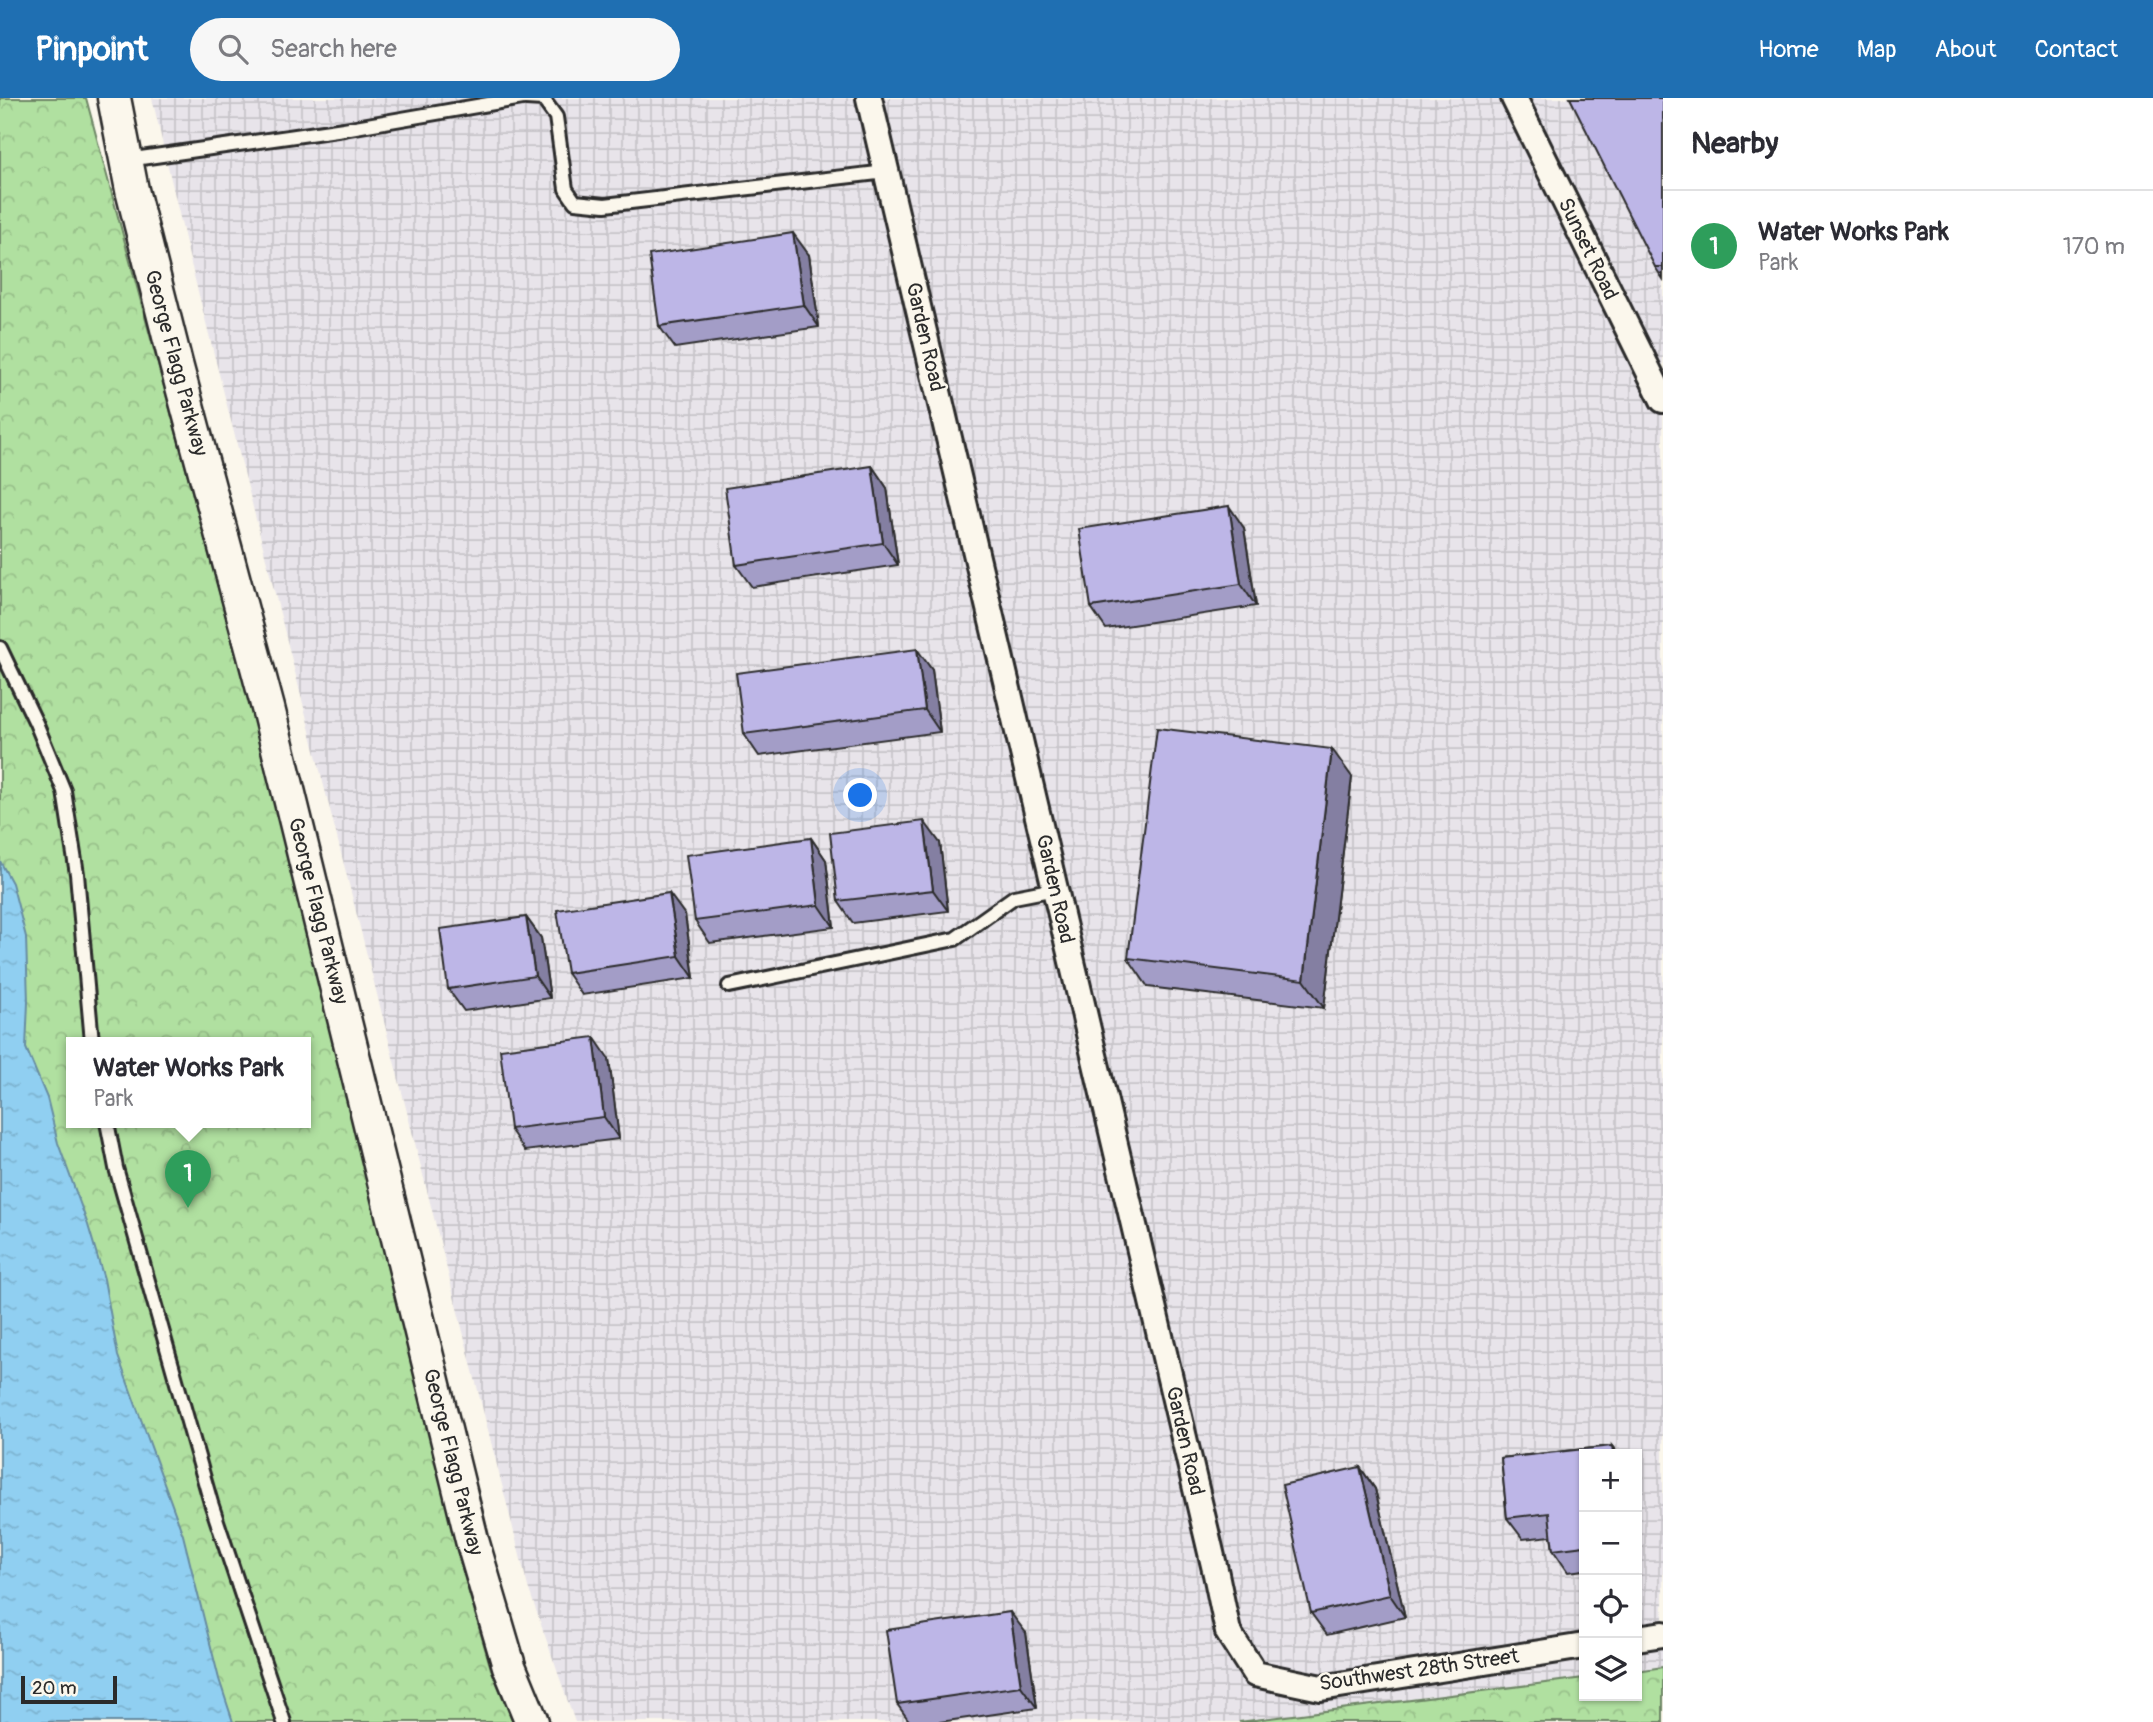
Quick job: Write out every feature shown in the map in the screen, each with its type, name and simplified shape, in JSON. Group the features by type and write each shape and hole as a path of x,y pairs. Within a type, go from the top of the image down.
{"street":[{"name":"George Flagg Parkway","path":"114,98 176,364 268,708 471,1540 509,1666 532,1722"},
{"name":"Garden Road","path":"869,98 1228,1632 1255,1674"},
{"name":"Sunset Road","path":"1514,98 1663,400"},
{"path":"1642,1637 1663,1634"},
{"name":"Southwest 28th Street","path":"1255,1674 1321,1688 1579,1647"}],"lane":[{"path":"127,160 344,129 525,98 543,99 556,117 566,189 575,202 605,205 886,172"},
{"path":"0,648 36,723 64,791 77,874 92,1037"},
{"path":"729,986 955,939 1014,897 1055,889"},
{"path":"108,1128 116,1168 208,1490 284,1722"}],"shaded area":[{"path":"152,98 1663,98 1663,1667 1642,1670 1642,1449 1579,1449 1579,1679 1239,1722 575,1722 528,1587 189,256"}],"green space":[{"path":"0,98 86,98 285,836 465,1579 491,1669 513,1722 0,1722"},
{"path":"1663,1667 1663,1722 1239,1722 1579,1679 1579,1701 1642,1701 1642,1670"}],"water":[{"path":"0,861 12,883 26,937 26,1048 47,1098 58,1143 88,1225 104,1279 118,1356 183,1535 219,1679 233,1722 0,1722"}],"building":[{"path":"1570,98 1663,98 1663,267 1655,267"},
{"path":"793,233 804,305 659,326 649,255"},
{"path":"872,466 883,543 736,565 725,488"},
{"path":"1229,506 1241,584 1091,607 1079,529"},
{"path":"917,649 925,710 744,734 736,673"},
{"path":"1157,728 1332,749 1304,980 1128,958"},
{"path":"924,821 933,890 838,901 830,833"},
{"path":"811,838 819,905 695,921 686,855"},
{"path":"669,893 679,956 567,973 557,910"},
{"path":"526,917 535,976 448,989 440,929"},
{"path":"594,1037 604,1117 510,1129 500,1049"},
{"path":"1612,1446 1612,1449 1584,1449"},
{"path":"1579,1450 1579,1547 1553,1550 1549,1513 1507,1518 1501,1458"},
{"path":"1360,1467 1390,1595 1311,1613 1282,1485"},
{"path":"1010,1612 1021,1686 897,1704 886,1630"}],"place":[{"name":"Water Works Park","path":"188,1208"}]}
